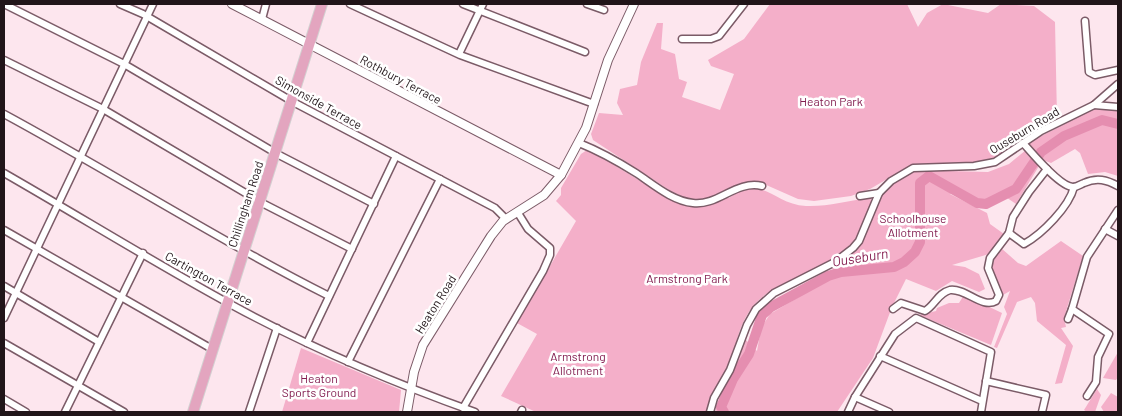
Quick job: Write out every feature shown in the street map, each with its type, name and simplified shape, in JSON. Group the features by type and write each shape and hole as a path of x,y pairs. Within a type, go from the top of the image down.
{"main road":[{"name":"Chillingham Road","path":"193,412 322,4"}],"street":[{"path":"4,4 124,64 275,152 374,204"},
{"name":"Simonside Terrace","path":"120,4 146,16 291,101 496,208 506,219"},
{"path":"4,318 153,4"},
{"name":"Rothbury Terrace","path":"232,4 561,175"},
{"path":"262,19 266,4"},
{"path":"350,4 459,54 594,104"},
{"path":"463,4 584,52"},
{"path":"459,54 483,4"},
{"path":"587,4 604,10"},
{"path":"506,219 544,195 561,175 579,142 608,60 634,4"},
{"path":"682,39 710,39 719,36 744,4"},
{"path":"1085,21 1088,70 1096,76 1118,70"},
{"path":"4,60 103,109 260,200 352,249"},
{"name":"Ouseburn Road","path":"710,412 714,398 730,370 747,325 756,309 774,293 834,262 853,248 859,241 879,193 891,181 909,169 990,164 1000,160 1046,128 1094,104 1118,84"},
{"path":"1094,104 1118,107"},
{"path":"4,114 81,156 244,251 329,296"},
{"path":"579,142 598,150 673,196 691,203 705,202 746,185 762,186"},
{"path":"1023,143 1047,169 1067,185 1074,187 1096,180 1105,180 1118,186"},
{"path":"307,343 396,156"},
{"path":"893,309 901,303 925,310 939,296 951,290 959,291 987,303 995,302 998,299 999,292 988,264 990,258 1010,233 1014,217 1047,169"},
{"name":"Cartington Terrace","path":"4,173 227,302 277,328 410,390 475,412"},
{"path":"348,362 440,179"},
{"path":"1010,233 1024,244 1050,224 1074,187"},
{"path":"860,196 879,193"},
{"path":"1068,319 1087,257 1118,210"},
{"path":"463,408 543,271 550,255 550,248 528,229 518,213"},
{"name":"Heaton Road","path":"407,412 410,390 419,355 429,334 491,236 506,219"},
{"path":"4,230 212,349"},
{"path":"1105,230 1118,236"},
{"path":"65,412 143,253"},
{"path":"4,286 99,342"},
{"path":"1072,309 1109,334 1098,357 1096,382 1086,396"},
{"path":"848,412 855,397 895,334 916,318 991,352 981,412"},
{"path":"249,412 277,328"},
{"path":"4,343 124,412"},
{"path":"880,356 982,401"},
{"path":"986,381 1046,395 1042,412"},
{"path":"855,397 889,412"},
{"path":"4,399 26,412"}],"green space":[{"name":"Heaton Park","path":"770,4 907,4 918,27 927,13 943,4 988,13 1001,4 1034,6 1055,22 1057,118 1042,124 993,160 960,165 913,164 870,189 851,196 814,201 798,199 753,181 693,202 669,190 593,140 591,134 599,113 623,115 617,103 620,89 637,85 641,62 657,23 663,23 661,49 675,54 679,79 687,82 682,97 720,110 734,74 711,66 708,60 744,39"},
{"path":"1095,108 1118,110 1118,176 1105,172 1088,174 1080,153 1075,149 1051,163 1043,160 1028,143"},
{"name":"Armstrong Park","path":"587,150 592,151 665,194 694,206 704,206 725,196 729,198 751,188 768,192 794,204 806,206 829,205 867,198 871,199 871,205 856,240 848,250 823,266 778,287 755,304 745,318 729,367 708,412 536,412 501,396 537,334 517,323 576,221 556,201 561,195 561,188 581,154"},
{"name":"Schoolhouse Allotment","path":"1026,150 1039,166 1016,204 1000,193 983,200 974,198 959,190 950,194 987,213 990,224 1004,234 989,254 952,265 965,267 979,274 985,289 979,292 952,281 936,291 906,279 892,307 873,358 837,412 715,412 745,339 757,351 761,328 770,314 836,275 831,266 858,248 882,195 889,185 912,170 988,172 1009,164"},
{"path":"1061,241 1083,256 1064,318 1066,327 1061,328 1073,346 1062,383 1055,384 1066,345 1037,321 1035,303 1031,297 1017,302 997,348 994,347 1007,314 1004,307 1010,291 1003,295 994,276 993,266 996,255 1001,248 1018,263 1026,266"},
{"path":"964,295 1002,313 991,345 919,315 936,311 937,308 949,303 959,303"},
{"name":"Heaton Sports Ground","path":"301,348 401,390 399,412 282,412"},
{"path":"1118,352 1118,377 1116,380 1103,378"},
{"path":"1097,389 1101,395 1095,412 1087,412 1084,410"},
{"path":"1111,393 1118,397 1118,412 1104,412 1101,407"}],"waterway":[{"name":"Ouseburn","path":"724,412 721,407 733,379 749,354 762,315 771,307 828,276 841,272 894,267 904,262 915,252 920,242 920,183 929,176 977,203 986,204 1016,189 1041,152 1064,136 1102,120 1118,124"}],"park label":[{"name":"Armstrong Allotment","path":"578,363"}]}
